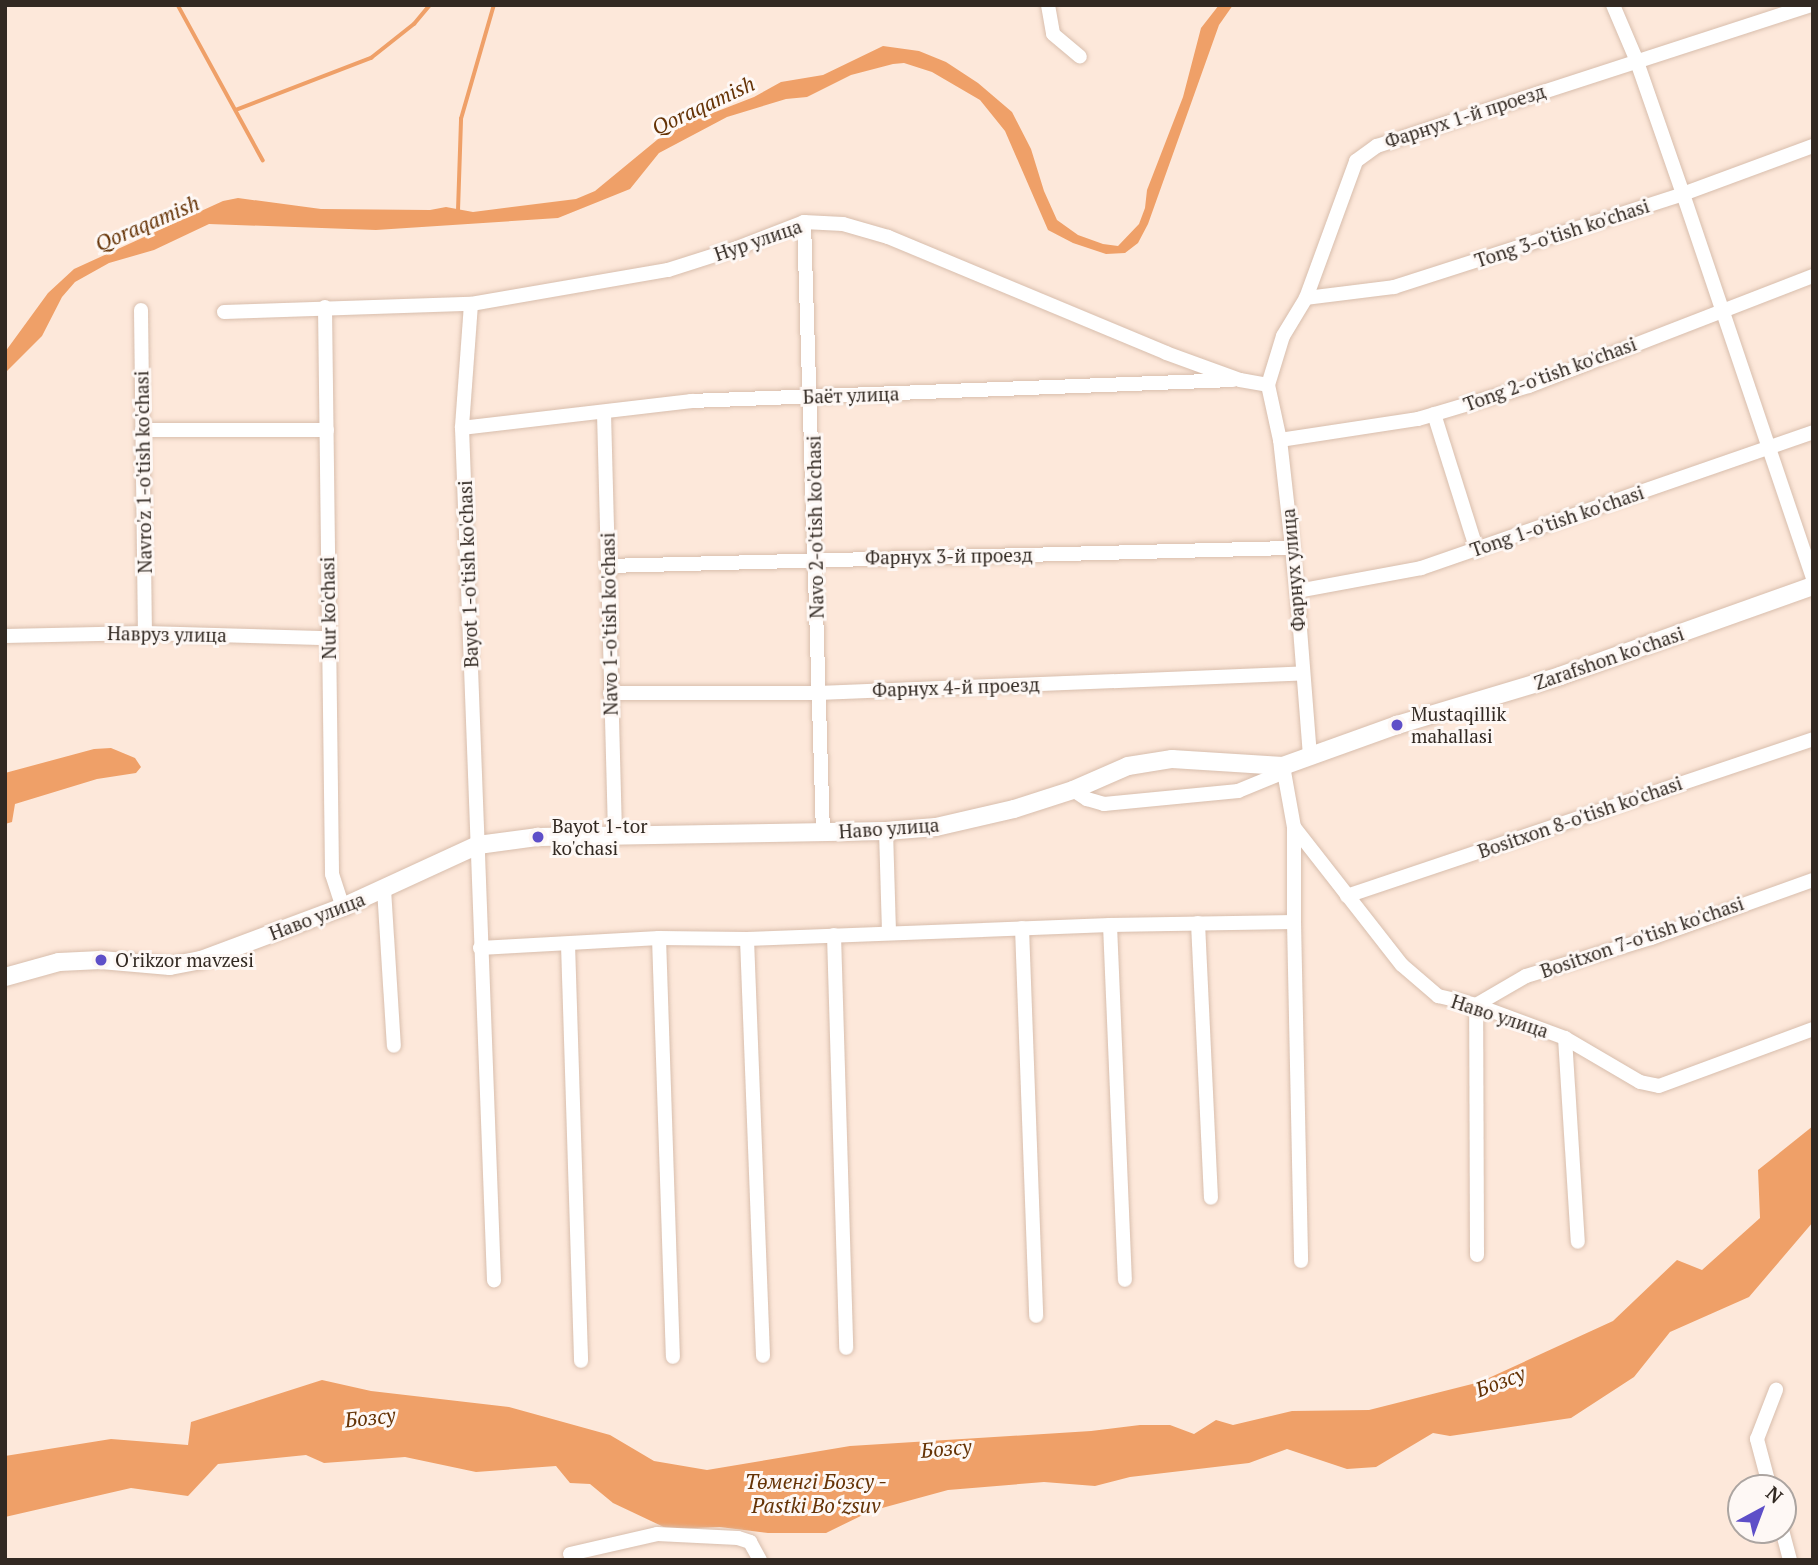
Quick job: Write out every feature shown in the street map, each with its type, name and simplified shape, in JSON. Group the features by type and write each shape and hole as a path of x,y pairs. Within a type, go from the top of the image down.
{"street":[{"path":"1048,5 1053,34 1080,57"},
{"path":"1613,5 1636,59 1813,579"},
{"name":"Фарнух 1-й проезд","path":"1268,385 1283,336 1306,298 1356,161 1366,153 1377,146 1636,59 1810,5"},
{"name":"Tong 3-o'tish ko'chasi","path":"1306,298 1394,287 1683,194 1813,146"},
{"name":"Нур улица","path":"224,312 471,304 668,270 737,248 804,222 843,224 888,237 1166,353 1240,380 1268,385"},
{"name":"Navo 2-o'tish ko'chasi","path":"804,222 823,833"},
{"name":"Tong 2-o'tish ko'chasi","path":"1280,440 1434,414 1529,386 1813,276"},
{"name":"Bayot 1-o'tish ko'chasi","path":"471,304 462,428 494,1280"},
{"name":"Nur ko'chasi","path":"325,307 332,874 343,907"},
{"name":"Navro'z 1-o'tish ko'chasi","path":"141,310 145,633"},
{"name":"Баёт улица","path":"462,428 691,401 1240,380"},
{"name":"Фарнух улица","path":"1268,385 1280,440 1297,591 1301,674 1310,756"},
{"name":"Navo 1-o'tish ko'chasi","path":"604,413 615,836"},
{"path":"1434,414 1477,550"},
{"path":"142,430 327,430"},
{"name":"Tong 1-o'tish ko'chasi","path":"1297,591 1421,568 1813,432"},
{"name":"Фарнух 3-й проезд","path":"607,566 1291,548"},
{"name":"Zarafshon ko'chasi","path":"1284,769 1310,756 1397,725 1560,676 1813,586"},
{"name":"Навруз улица","path":"5,636 145,633 328,638"},
{"name":"Фарнух 4-й проезд","path":"610,693 818,693 1301,674"},
{"name":"Bositxon 8-o'tish ko'chasi","path":"1347,896 1813,739"},
{"name":"Наво улица","path":"5,977 59,962 102,960 170,966 201,960 343,907 478,845 538,837 823,833 936,827 1014,810 1073,790 1128,766 1172,759 1284,769 1294,827 1402,965 1438,996 1476,1005 1565,1038 1640,1082 1658,1086 1813,1029"},
{"path":"1073,790 1087,799 1104,804 1238,791 1284,769"},
{"path":"1294,827 1301,1261"},
{"path":"886,831 889,933"},
{"name":"Bositxon 7-o'tish ko'chasi","path":"1476,1005 1526,976 1651,938 1813,880"},
{"path":"384,889 394,1046"},
{"path":"480,948 659,938 747,939 1110,925 1294,922"},
{"path":"1198,923 1211,1198"},
{"path":"1110,925 1125,1280"},
{"path":"1022,928 1036,1316"},
{"path":"834,935 846,1348"},
{"path":"659,938 673,1357"},
{"path":"747,939 763,1356"},
{"path":"568,944 580,1361"},
{"path":"1476,1005 1477,1255"},
{"path":"1565,1038 1578,1242"},
{"path":"1766,1474 1757,1439 1776,1390"},
{"path":"570,1554 657,1534 738,1538 750,1542 760,1560"}],"water":[{"path":"1219,5 1233,5 1219,25 1148,224 1138,243 1125,253 1106,254 1073,243 1048,230 1005,131 980,100 932,72 904,63 893,64 851,75 807,97 786,99 727,117 659,153 630,189 558,218 376,230 209,224 154,250 109,263 75,282 62,297 42,336 5,373 5,352 48,293 74,269 223,201 238,198 321,209 430,210 446,207 473,212 576,199 595,191 669,130 754,97 781,82 823,75 883,46 919,51 946,62 978,83 1012,112 1031,149 1044,191 1057,220 1078,235 1118,246 1139,224 1145,208 1147,190 1183,97 1201,28"},
{"path":"111,748 135,758 141,767 136,773 97,779 15,804 12,822 5,824 5,773 94,749"},
{"name":"Төменгі Бозсу - Pastki Boʻzsuv","path":"1813,1126 1813,1222 1749,1297 1670,1332 1634,1377 1571,1418 1450,1436 1433,1433 1376,1467 1347,1469 1287,1449 1249,1463 1130,1477 1095,1486 1044,1482 948,1490 871,1511 826,1533 768,1533 720,1527 668,1529 613,1503 590,1484 570,1483 556,1466 476,1472 405,1457 324,1463 306,1455 218,1464 188,1496 131,1488 5,1517 5,1456 111,1439 188,1445 191,1422 322,1380 371,1391 509,1407 610,1435 654,1461 707,1470 850,1446 1091,1431 1140,1425 1170,1425 1194,1434 1216,1420 1233,1425 1292,1411 1369,1410 1480,1382 1613,1321 1677,1260 1702,1270 1760,1218 1758,1170"}],"waterway":[{"path":"178,5 263,160"},
{"path":"236,110 371,58 414,24 430,5"},
{"path":"458,211 461,119 494,5"}],"place":[{"name":"Mustaqillik mahallasi","path":"1397,725"},
{"name":"Bayot 1-tor ko'chasi","path":"538,837"},
{"name":"O'rikzor mavzesi","path":"101,960"}],"water label":[{"name":"Qoraqamish","path":"703,105"},
{"name":"Qoraqamish","path":"147,223"},
{"name":"Бозсу","path":"1500,1381"},
{"name":"Бозсу","path":"370,1417"},
{"name":"Бозсу","path":"946,1448"}]}
